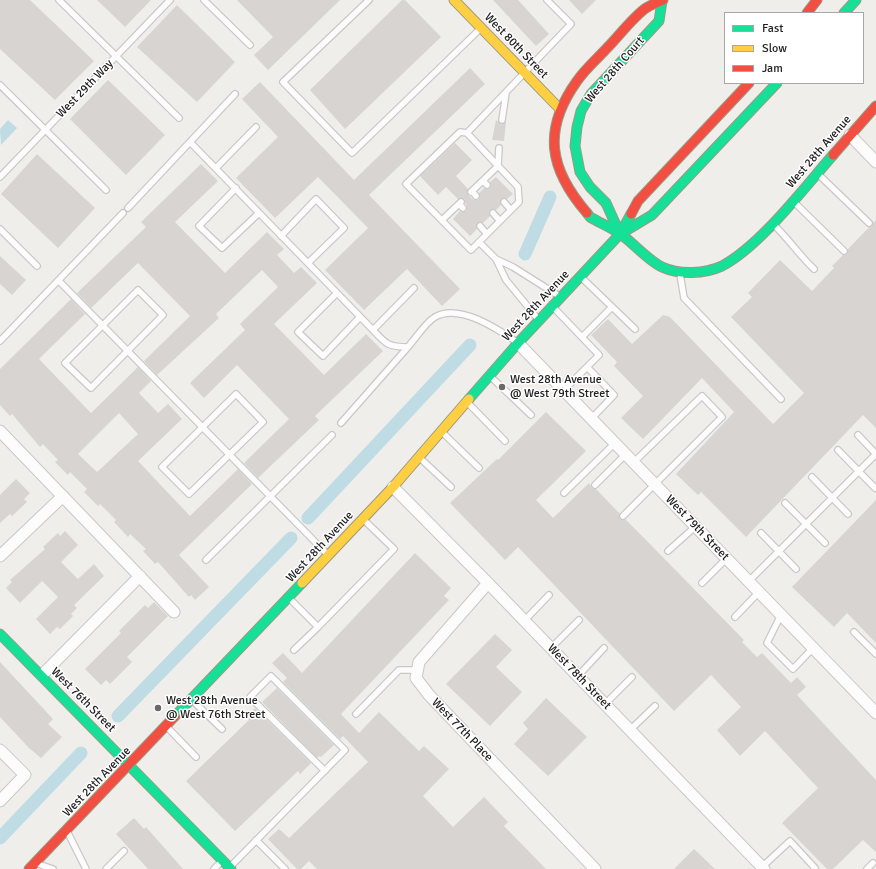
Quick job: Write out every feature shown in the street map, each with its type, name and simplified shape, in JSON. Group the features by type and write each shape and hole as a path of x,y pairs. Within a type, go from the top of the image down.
{"street":[{"name":"West 80th Street","path":"454,0 526,72 560,109"},
{"name":"West 28th Court","path":"620,234 590,217 566,186 556,162 553,148 554,127 560,109 570,90 590,66 646,8 662,0"},
{"name":"West 28th Court","path":"620,234 606,203 590,187 580,172 575,146 576,127 581,111 591,94 659,21 662,0"},
{"path":"807,12 817,0"},
{"path":"845,12 856,0"},
{"name":"West 28th Avenue","path":"32,866 192,700 393,487 518,343 620,234 638,201 747,84"},
{"name":"West 28th Avenue","path":"620,234 652,215 776,84"},
{"name":"West 28th Avenue","path":"620,234 657,264 666,269 680,272 704,270 725,264 746,249 772,224 876,106"},
{"path":"850,135 876,162"},
{"name":"West 79th Street","path":"518,343 876,713"},
{"path":"0,431 174,612"},
{"name":"West 78th Street","path":"393,487 525,620 763,868"},
{"path":"0,556 63,496"},
{"path":"42,675 140,576"},
{"path":"417,670 419,662 488,583"},
{"name":"West 76th Street","path":"0,634 231,868"},
{"name":"West 77th Place","path":"417,670 416,678 429,695 595,869"},
{"path":"0,750 25,775 0,801"}],"lane":[{"path":"59,0 179,118"},
{"name":"West 29th Way","path":"0,177 170,0"},
{"path":"204,0 250,45"},
{"path":"369,0 284,82 352,153 482,28"},
{"path":"467,133 571,24 547,0"},
{"path":"0,85 106,190"},
{"path":"502,120 506,93"},
{"path":"0,341 59,281 235,94"},
{"path":"216,168 256,127"},
{"path":"460,132 467,133 498,166 518,188 519,202 470,250 406,184 460,132"},
{"path":"190,142 384,341 393,347 408,346"},
{"path":"473,193 485,183 498,166 499,148"},
{"path":"817,173 868,223"},
{"path":"236,188 199,226 222,248 259,213"},
{"path":"281,236 316,199 344,228 308,263"},
{"path":"792,201 844,251"},
{"path":"504,202 511,210"},
{"path":"442,220 461,205"},
{"path":"493,214 500,221"},
{"path":"772,224 788,238 803,259 814,269"},
{"path":"480,226 487,234"},
{"path":"0,229 37,266"},
{"path":"479,242 496,259 512,267 560,297"},
{"path":"496,259 506,280 539,321"},
{"path":"680,272 684,298 781,399"},
{"path":"580,276 635,329"},
{"path":"59,281 328,556"},
{"path":"373,330 414,288"},
{"path":"138,290 163,315 128,351 91,388 66,363 138,290"},
{"path":"337,293 298,332 323,356 360,317"},
{"path":"552,306 599,355 564,390"},
{"path":"582,337 612,307"},
{"path":"341,423 434,317 444,312 457,312 499,330 518,343"},
{"path":"587,367 614,395 592,418"},
{"path":"490,375 531,415"},
{"path":"236,394 263,422 229,454 189,494 162,467 236,394"},
{"path":"595,485 630,458 702,396 722,417 623,516"},
{"path":"466,402 505,441"},
{"path":"441,431 479,468"},
{"path":"206,560 332,435"},
{"path":"749,581 876,454 858,435"},
{"path":"564,493 615,443"},
{"path":"838,450 875,488"},
{"path":"419,457 451,487"},
{"path":"812,477 848,514"},
{"path":"785,503 825,543"},
{"path":"294,650 394,549 363,519"},
{"path":"668,551 696,526"},
{"path":"761,533 796,569"},
{"path":"702,583 727,558"},
{"path":"735,617 759,592"},
{"path":"525,620 548,595"},
{"path":"289,598 318,627"},
{"path":"781,614 767,643 793,669 813,648"},
{"path":"552,648 579,620"},
{"path":"854,632 876,654"},
{"path":"578,676 604,648"},
{"path":"356,714 399,670 417,670"},
{"path":"231,868 256,840 325,771 345,750 271,676 250,697 325,771"},
{"path":"605,704 632,677"},
{"path":"192,700 222,729"},
{"path":"630,730 655,706"},
{"path":"167,726 196,757"},
{"path":"67,830 86,869"},
{"path":"256,840 285,869"},
{"path":"763,868 790,841 815,868 814,869"},
{"path":"106,869 124,852"},
{"path":"214,869 223,860"},
{"path":"867,869 873,863"},
{"path":"32,866 53,869"}],"water":[{"path":"8,120 17,128 1,145 0,129"}],"building":[{"path":"0,0 30,0 94,61 55,100 0,49"},
{"path":"97,0 151,0 125,27"},
{"path":"237,0 340,0 268,70 254,55 273,37"},
{"path":"402,0 405,0 441,37 345,129 310,90"},
{"path":"493,0 518,0 549,34 536,46"},
{"path":"569,0 596,0 582,14"},
{"path":"177,5 235,62 197,102 137,47"},
{"path":"470,68 485,84 369,195 460,289 442,306 407,269 364,310 325,270 368,228 318,177 275,218 236,178 278,137 242,99 260,82 354,180"},
{"path":"108,80 165,135 126,175 70,119"},
{"path":"496,120 501,124 506,122 504,141 492,140"},
{"path":"455,143 472,160 456,176 468,189 468,195 474,200 478,200 480,197 479,193 484,188 490,188 490,182 496,177 513,194 507,199 501,199 501,205 496,210 490,210 490,216 483,223 477,223 477,229 470,236 453,219 460,211 466,211 467,207 464,199 458,199 446,187 438,195 420,176"},
{"path":"37,154 95,208 58,248 1,194"},
{"path":"201,164 218,181 175,222 225,273 267,232 284,249 277,255 294,273 301,267 317,283 274,324 324,375 366,334 383,351 315,416 319,420 258,478 244,463 289,419 237,365 204,398 190,383 245,330 240,324 278,287 262,270 216,314 219,318 157,375 144,361 190,316 138,263 91,308 77,293 146,227 141,222"},
{"path":"876,220 876,428 863,415 746,537 701,492 698,495 676,474 734,412 702,378 643,439 621,418 643,396 614,366 617,362 591,335 608,319 632,344 663,315 670,317 773,424 804,393 731,317 752,297 748,293 780,260 812,291 834,268 832,266 843,255 847,254 848,249"},
{"path":"0,256 26,280 12,295 0,284"},
{"path":"71,299 85,314 39,359 91,413 138,367 151,381 139,393 158,413 168,404 182,419 138,461 190,516 238,469 252,484 179,555 209,587 195,600 191,595 189,597 158,562 155,564 143,551 146,549 130,534 128,537 114,522 116,520 100,504 98,506 84,492 87,489 70,472 68,475 55,462 58,460 43,444 40,447 12,414 10,416 0,405 0,369","holes":["119,413 138,434 97,472 78,454"]},
{"path":"546,412 586,451 536,500 553,518 589,483 592,488 596,489 620,514 620,519 625,519 644,538 744,640 742,642 757,657 762,653 791,683 797,677 806,687 797,695 876,780 876,852 863,840 833,869 827,869 782,823 818,788 765,731 740,756 717,730 741,707 711,675 674,711 518,547 505,560 450,503 497,459 498,460"},
{"path":"16,479 30,493 24,499 27,502 12,516 10,514 0,523 0,495"},
{"path":"876,500 876,643 847,613 834,627 792,587"},
{"path":"65,531 78,545 61,562 78,579 94,564 104,576 74,605 77,608 71,614 73,616 60,629 57,627 50,634 36,619 58,597 42,581 20,603 6,588 12,582 10,580 45,549 43,547 58,533 60,536"},
{"path":"415,553 451,588 444,596 449,600 341,714 359,733 379,712 419,751 424,746 449,769 423,796 453,827 484,797 508,822 504,826 546,869 317,869 309,861 301,869 297,869 268,839 279,829 289,838 368,762 343,736 340,739 283,682 287,678 272,663 283,653 302,673"},
{"path":"154,602 168,616 127,657 132,662 110,684 106,680 101,685 85,669 121,633 119,631 145,605 148,608"},
{"path":"495,634 512,650 496,667 522,692 490,726 446,684"},
{"path":"0,662 53,719 48,724 62,737 41,758 29,748 0,717"},
{"path":"277,688 334,745 321,757 319,756 317,758 262,702"},
{"path":"546,698 587,737 548,776 514,744 528,729 523,723"},
{"path":"255,708 311,763 300,774 298,771 235,831 186,781 249,720 246,717"},
{"path":"134,818 144,829 146,827 183,869 148,869 116,834"},
{"path":"694,849 715,869 674,869"}],"waterway":[{"path":"525,254 550,197"},
{"path":"308,518 470,345"},
{"path":"118,716 291,538"},
{"path":"0,838 81,753"}],"traffic: fast":[{"path":"845,12 856,0"},
{"path":"620,234 606,203 590,187 580,172 575,146 577,127 581,111 591,94 659,21 662,1"},
{"path":"622,233 652,215 776,84"},
{"path":"587,213 590,217 622,235 647,257 662,267 669,270 684,272 708,271 722,266 751,245 781,215 833,155"},
{"path":"469,399 518,343 620,234 631,214"},
{"path":"175,716 302,583"},
{"path":"0,634 231,869"}],"traffic: slow":[{"path":"454,0 560,109"},
{"path":"302,583 393,487 469,399"}],"traffic: jam":[{"path":"587,213 574,197 564,181 558,165 555,149 555,133 558,116 566,99 584,72 631,21 648,7 663,0"},
{"path":"808,12 817,0"},
{"path":"631,214 638,201 748,84"},
{"path":"833,155 876,106"},
{"path":"29,869 175,716"}],"place":[{"name":"West 28th Avenue @ West 79th Street","path":"502,387"},
{"name":"West 28th Avenue @ West 76th Street","path":"158,708"}]}
